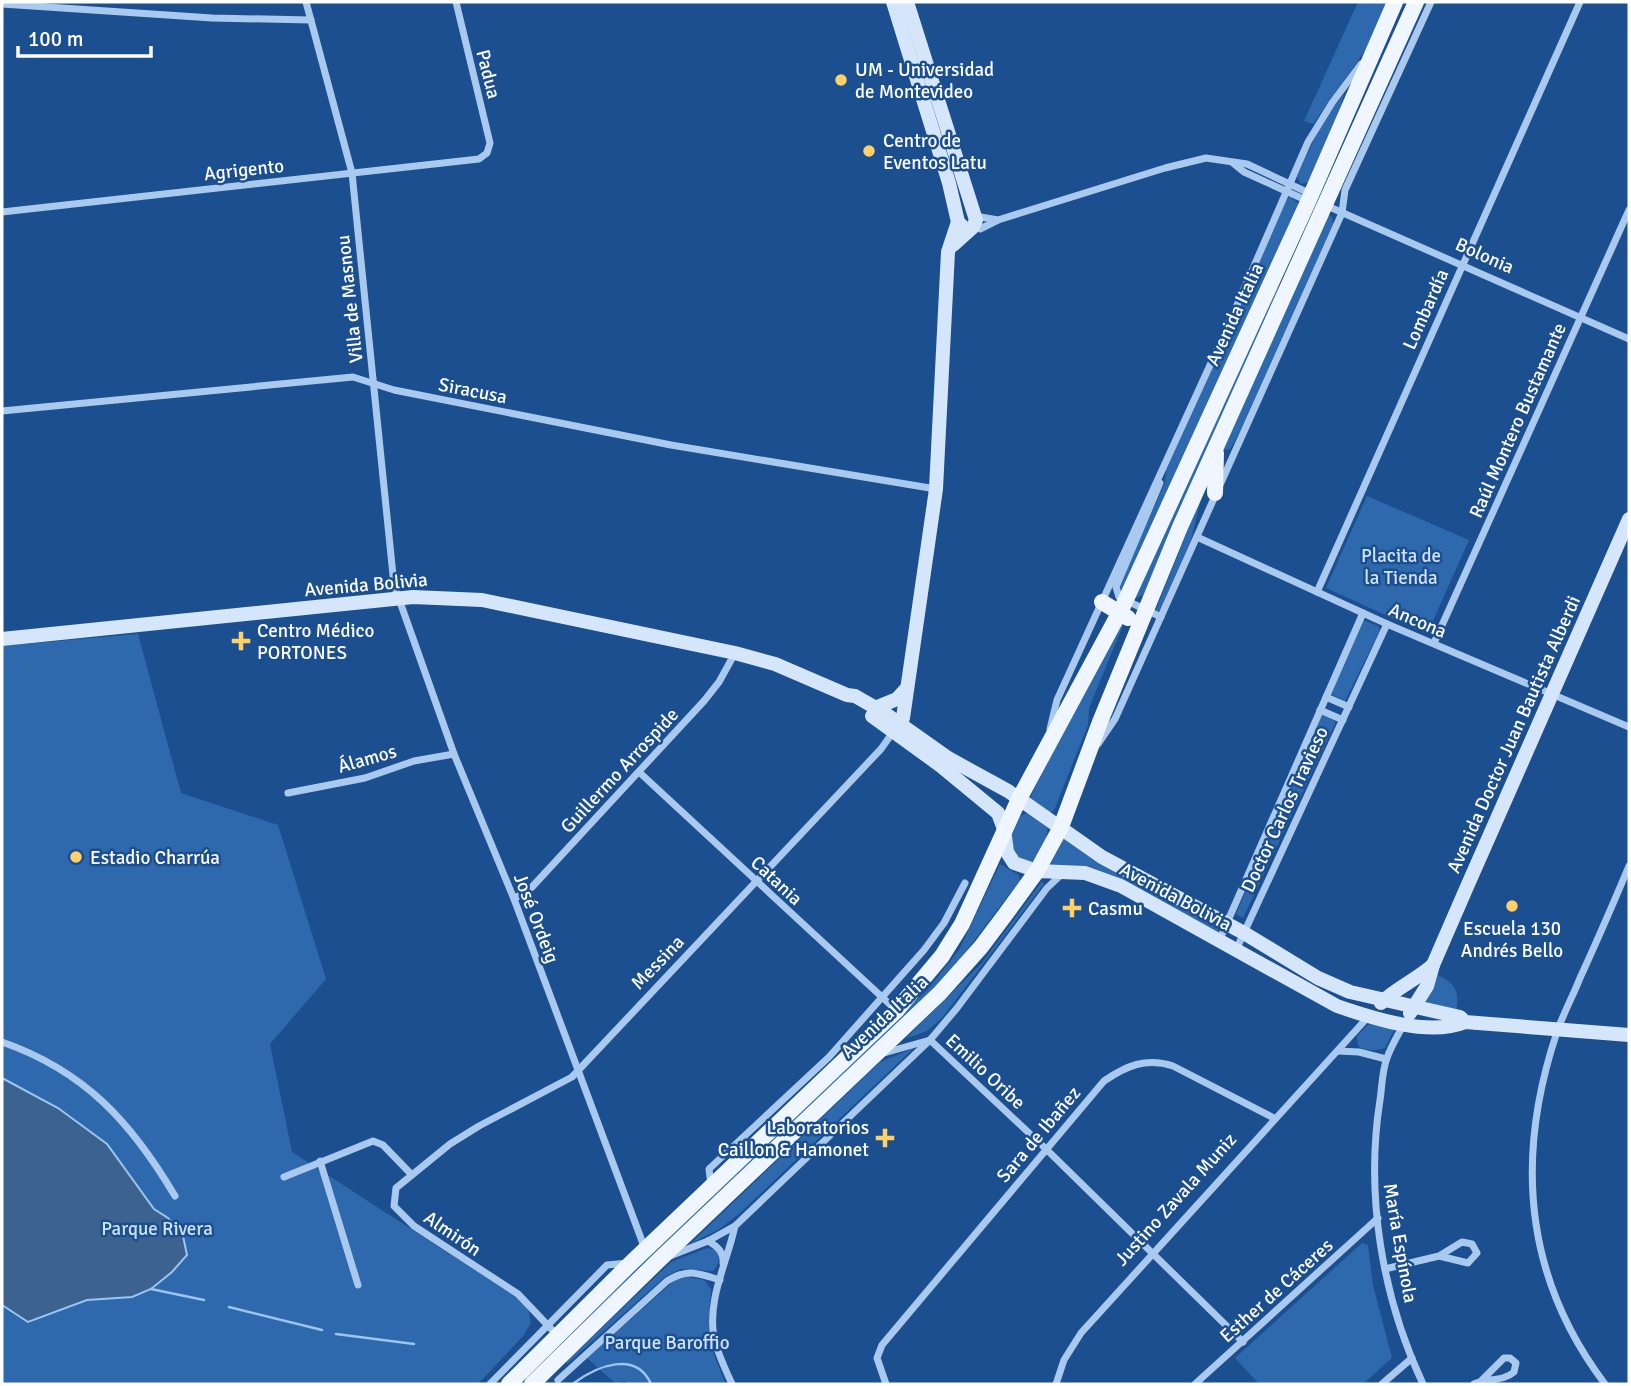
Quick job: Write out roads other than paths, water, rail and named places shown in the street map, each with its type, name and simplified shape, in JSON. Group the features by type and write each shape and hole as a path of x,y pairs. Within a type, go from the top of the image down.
{"main road":[{"name":"Avenida Italia","path":"532,1384 555,1378 659,1260 954,978 981,947 1037,871 1062,827 1145,609 1283,299 1287,273 1348,110 1395,2"},
{"name":"Avenida Italia","path":"509,1384 552,1330 631,1263 712,1187 896,1011 929,975 962,924 1019,799 1123,606 1315,201 1388,80 1418,9"},
{"path":"1215,493 1216,447"},
{"path":"1100,722 1097,705 1099,697 1130,622 1123,606 1102,602"}],"street":[{"name":"Villa de Masnou","path":"306,2 352,173 391,571 398,598"},
{"name":"Padua","path":"456,2 490,143 487,153"},
{"path":"893,2 967,222"},
{"path":"896,728 903,718 936,489 948,252 967,222 907,2"},
{"name":"Avenida Italia","path":"1418,9 1431,2"},
{"name":"Lombardía","path":"1317,592 1580,2"},
{"path":"2,4 212,18 311,20"},
{"name":"Avenida Italia","path":"1046,747 1057,700 1308,142 1326,111 1377,43"},
{"name":"Avenida Italia","path":"1086,763 1115,719 1342,213 1345,190 1388,80"},
{"name":"Agrigento","path":"2,212 480,159 487,153"},
{"name":"Bolonia","path":"967,222 980,229 998,220 1206,158 1247,163 1290,183 1315,201"},
{"name":"Bolonia","path":"1233,163 1244,172 1286,192 1315,201 1629,339"},
{"name":"Raúl Montero Bustamante","path":"1434,643 1629,210"},
{"name":"Bolonia","path":"967,222 998,220"},
{"name":"Siracusa","path":"2,411 353,377 394,390 671,445 936,489"},
{"name":"Avenida Italia","path":"1123,606 1116,587 1151,509 1161,481 1161,472"},
{"name":"Avenida Doctor Juan Bautista Alberdi","path":"1404,1024 1427,986 1433,965 1629,519"},
{"name":"Ancona","path":"1197,537 1387,624 1629,727"},
{"name":"Avenida Bolivia","path":"2,639 398,598 482,600 735,653 775,664 847,695 896,728 1019,799 1102,857 1244,933 1318,978 1350,992 1460,1017 1465,1021"},
{"name":"José Ordeig","path":"398,598 454,754 513,899 645,1250"},
{"path":"1123,606 1145,609 1161,617"},
{"name":"Doctor Carlos Travieso","path":"1219,941 1363,613"},
{"name":"Doctor Carlos Travieso","path":"1236,950 1387,624"},
{"name":"Guillermo Arrospide","path":"513,899 532,887 704,701 719,682 735,653"},
{"path":"876,708 897,699 907,688"},
{"name":"Avenida Bolivia","path":"847,695 855,696 876,708 896,728 991,806 998,813 1004,830 1007,852 1020,866 1037,871 1085,873 1121,886 1337,1006 1367,1017 1404,1024 1456,1025 1465,1021 1629,1035"},
{"path":"1326,697 1349,707"},
{"name":"Doctor Carlos Travieso","path":"1320,710 1343,720"},
{"name":"Messina","path":"411,1174 479,1126 572,1077 881,749 896,728"},
{"name":"Álamos","path":"288,793 365,778 414,761 454,754"},
{"name":"Catania","path":"639,772 896,1011"},
{"path":"1605,1384 1565,1322 1544,1268 1536,1225 1532,1167 1542,1087 1558,1031 1629,866"},
{"name":"Avenida Italia","path":"659,1260 708,1241 735,1226 930,1040 1047,888 1064,872"},
{"name":"Avenida Italia","path":"712,1187 709,1169 829,1056 925,950 944,923 965,883"},
{"path":"1383,1001 1433,965"},
{"name":"Justino Zavala Muniz","path":"1056,1384 1064,1360 1081,1333 1383,1001"},
{"name":"María Espínola","path":"1404,1024 1386,1059 1375,1133 1374,1178 1385,1269 1412,1358 1423,1384"},
{"name":"Emilio Oribe","path":"873,1056 930,1040 1046,1149 1242,1342"},
{"path":"2,1042 56,1065 91,1090 154,1161 175,1196"},
{"path":"1338,1051 1359,1052 1386,1059"},
{"name":"Sara de Ibañez","path":"886,1384 877,1354 882,1345 1104,1081 1119,1071 1158,1061 1173,1066 1274,1118"},
{"path":"285,1177 368,1142 383,1145 411,1174"},
{"path":"320,1161 358,1285"},
{"name":"Almirón","path":"411,1174 394,1192 394,1206 399,1213 414,1226 518,1294 552,1330"},
{"name":"Esther de Cáceres","path":"1195,1384 1378,1219"},
{"path":"732,1384 719,1354 713,1327 714,1299 735,1226"},
{"path":"708,1241 722,1253 723,1267"},
{"path":"1385,1269 1439,1256 1462,1242 1472,1244 1477,1253 1468,1262 1439,1256"},
{"name":"Avenida Italia","path":"490,1384 552,1330 607,1265 631,1263"},
{"name":"Avenida Italia","path":"555,1378 667,1281 680,1273 720,1280"},
{"path":"1382,1384 1412,1358"},
{"path":"1504,1358 1510,1358 1516,1363 1514,1372 1509,1377 1477,1382 1504,1358"}],"waterway":[{"path":"151,1289 204,1300"},
{"path":"229,1307 322,1330"},
{"path":"336,1334 414,1344"},
{"path":"574,1383 594,1371 616,1364 626,1364 644,1373 651,1384"}],"place":[{"name":"UM - Universidad de Montevideo","path":"841,80"},
{"name":"Centro de Eventos Latu","path":"869,151"},
{"name":"Centro Médico PORTONES","path":"241,641"},
{"name":"Estadio Charrúa","path":"76,857"},
{"name":"Escuela 130 Andrés Bello","path":"1512,906"},
{"name":"Casmu","path":"1072,908"},
{"name":"Laboratorios Caillon & Hamonet","path":"885,1138"}],"park label":[{"name":"Placita de la Tienda","path":"1401,566"},
{"name":"Parque Rivera","path":"157,1228"},
{"name":"Parque Baroffio","path":"667,1342"}]}
